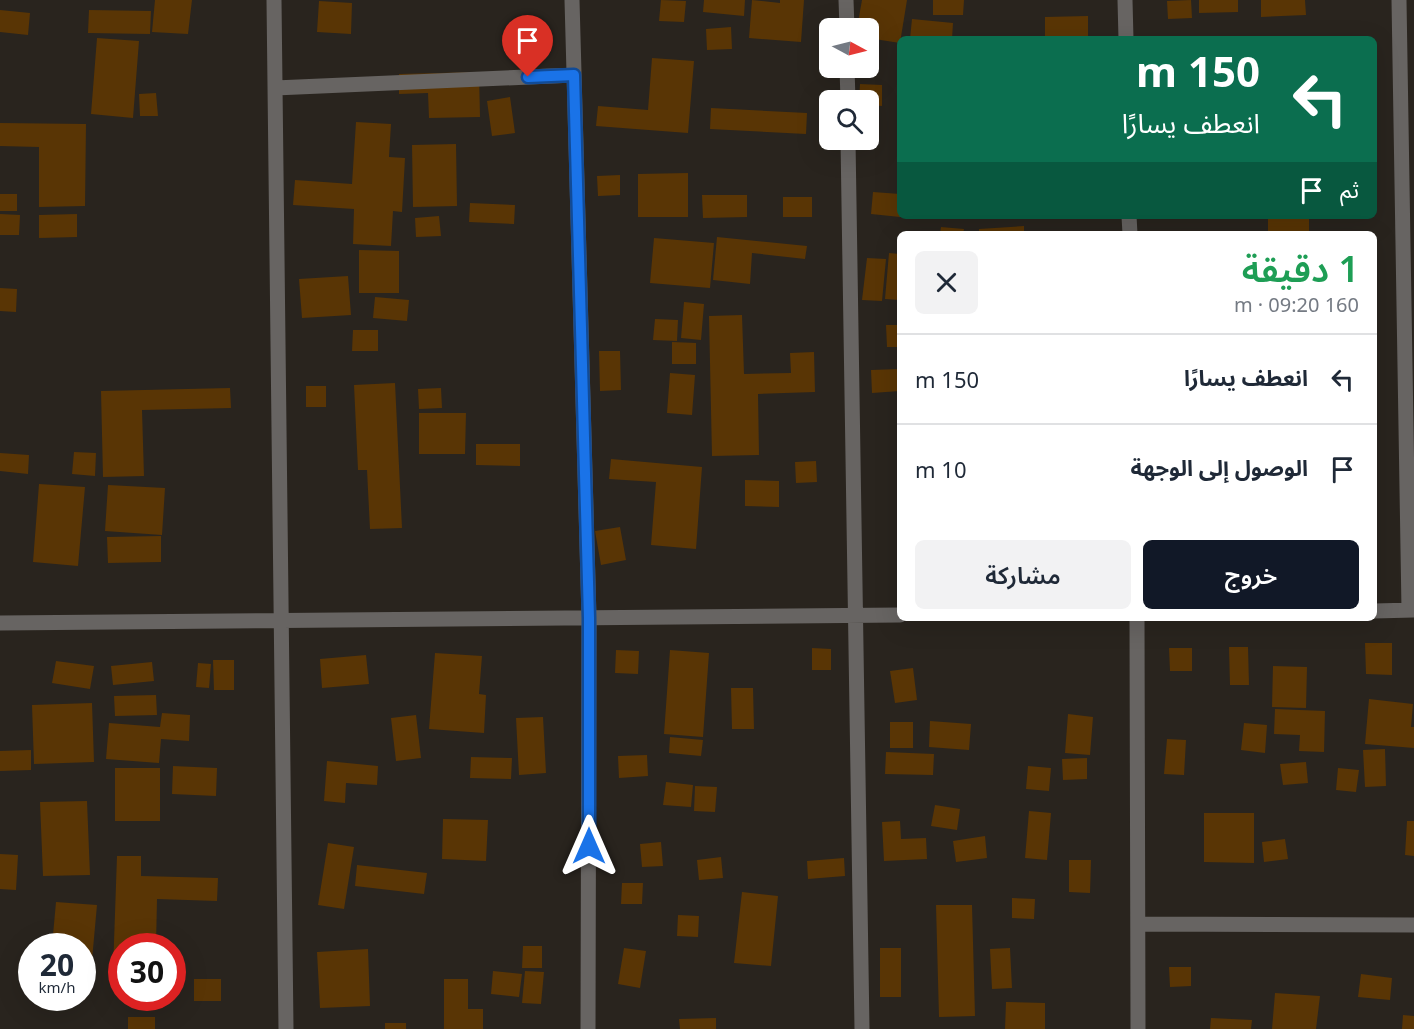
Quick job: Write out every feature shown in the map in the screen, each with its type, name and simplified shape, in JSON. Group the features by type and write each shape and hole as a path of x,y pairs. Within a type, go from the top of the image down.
{"street":[{"path":"274,0 286,1029"},
{"path":"572,0 589,618 588,1029"},
{"path":"846,0 847,18"},
{"path":"1125,0 1126,36"},
{"path":"1377,611 1411,610 1399,0"},
{"path":"275,88 574,75"},
{"path":"848,150 862,1029"},
{"path":"0,623 897,615"},
{"path":"1137,621 1138,1029"},
{"path":"1138,924 1414,925"}],"building":[{"path":"155,0 192,0 188,34 152,32"},
{"path":"661,0 686,1 684,22 659,21"},
{"path":"704,0 745,0 744,16 703,12"},
{"path":"752,0 780,3 780,0 804,0 801,42 749,38"},
{"path":"862,0 907,0 901,36 897,36 897,43 879,40 879,18 859,18"},
{"path":"933,0 964,0 963,15 933,15"},
{"path":"1191,0 1192,18 1168,19 1167,1"},
{"path":"1199,0 1238,0 1238,12 1199,13"},
{"path":"1261,0 1305,0 1306,15 1261,17"},
{"path":"319,1 352,3 351,34 317,32"},
{"path":"0,10 30,13 28,35 0,32"},
{"path":"89,10 151,11 150,34 88,33"},
{"path":"1088,16 1088,36 1045,36 1045,17"},
{"path":"912,19 953,23 952,36 910,36"},
{"path":"731,27 732,49 707,50 706,29"},
{"path":"97,38 139,41 133,118 91,114"},
{"path":"652,58 694,61 688,133 596,126 598,106 648,110"},
{"path":"479,72 480,117 429,118 428,93 399,94 399,74"},
{"path":"860,84 882,85 882,106 879,106 879,90 860,90"},
{"path":"156,93 158,116 140,116 139,94"},
{"path":"510,97 515,133 492,136 487,101"},
{"path":"711,108 807,113 806,134 710,129"},
{"path":"356,122 391,124 389,157 405,158 402,212 393,211 391,246 353,244 354,209 293,205 295,180 352,184"},
{"path":"0,123 86,124 85,206 39,207 39,147 0,146"},
{"path":"456,144 457,206 413,207 412,145"},
{"path":"688,173 688,217 638,217 638,174"},
{"path":"620,175 620,195 598,196 597,176"},
{"path":"873,192 897,194 897,217 871,214"},
{"path":"0,194 17,194 17,211 0,211"},
{"path":"702,195 747,195 747,217 703,218"},
{"path":"783,197 812,197 812,217 783,217"},
{"path":"470,203 515,205 514,224 469,222"},
{"path":"0,214 20,215 19,235 0,235"},
{"path":"77,214 77,237 39,238 39,215"},
{"path":"439,216 441,236 416,237 415,218"},
{"path":"1268,219 1309,219 1309,231 1268,231"},
{"path":"1024,226 1024,231 979,231 979,229"},
{"path":"941,227 964,229 964,231 940,231"},
{"path":"717,237 807,246 805,259 752,253 750,284 713,280"},
{"path":"654,238 714,243 710,288 650,283"},
{"path":"359,250 399,251 399,293 359,293"},
{"path":"889,253 897,254 897,300 885,299"},
{"path":"867,258 886,259 882,301 862,300"},
{"path":"348,276 351,315 302,318 299,279"},
{"path":"0,288 17,289 16,312 0,311"},
{"path":"375,297 409,300 407,321 373,318"},
{"path":"684,302 704,304 701,340 681,338"},
{"path":"742,315 744,374 791,373 790,353 814,352 815,392 758,394 759,455 712,456 709,316"},
{"path":"655,319 678,320 677,341 653,340"},
{"path":"886,325 897,325 897,347 887,347"},
{"path":"353,330 378,330 378,351 352,351"},
{"path":"672,342 696,343 696,364 672,364"},
{"path":"599,351 620,351 621,390 600,391"},
{"path":"897,369 897,391 872,393 871,370"},
{"path":"670,373 695,375 692,415 667,413"},
{"path":"395,383 402,528 370,529 367,470 358,470 354,385"},
{"path":"306,386 326,386 326,407 306,407"},
{"path":"230,388 231,408 142,410 144,476 103,477 101,391"},
{"path":"441,388 442,408 419,409 418,389"},
{"path":"419,413 466,413 465,454 419,454"},
{"path":"476,444 520,444 520,466 476,465"},
{"path":"74,452 96,453 95,476 72,474"},
{"path":"0,453 29,455 28,474 0,471"},
{"path":"611,459 702,467 696,549 651,545 656,482 609,479"},
{"path":"816,461 817,482 796,483 795,462"},
{"path":"745,480 779,481 779,507 745,506"},
{"path":"39,484 85,487 78,566 33,562"},
{"path":"108,485 165,488 162,535 105,531"},
{"path":"620,527 626,560 601,565 595,531"},
{"path":"161,536 161,562 108,563 107,537"},
{"path":"1365,643 1392,643 1392,675 1366,674"},
{"path":"1229,647 1248,647 1249,685 1230,685"},
{"path":"812,648 831,649 831,670 812,670"},
{"path":"1169,648 1192,648 1192,671 1170,671"},
{"path":"616,650 639,651 638,674 615,673"},
{"path":"670,650 709,653 703,737 664,734"},
{"path":"435,653 482,656 479,694 486,695 484,733 429,729"},
{"path":"366,655 369,684 322,688 320,659"},
{"path":"213,660 234,660 234,690 214,690"},
{"path":"56,661 94,666 90,689 52,683"},
{"path":"152,662 154,681 113,685 111,666"},
{"path":"198,663 211,664 209,688 196,687"},
{"path":"1273,666 1307,667 1306,708 1272,707"},
{"path":"913,668 917,700 895,703 890,671"},
{"path":"731,688 753,688 754,729 732,729"},
{"path":"156,695 157,715 115,716 114,696"},
{"path":"1369,699 1413,704 1411,727 1414,727 1414,748 1365,744"},
{"path":"92,703 94,762 34,764 32,705"},
{"path":"1275,709 1325,711 1324,752 1299,751 1300,735 1274,734"},
{"path":"162,713 190,715 189,741 161,739 159,763 106,759 109,723 160,727"},
{"path":"1068,714 1093,717 1090,755 1065,753"},
{"path":"416,715 421,758 396,761 391,718"},
{"path":"543,717 546,773 519,775 516,718"},
{"path":"930,721 971,724 969,750 929,747"},
{"path":"890,722 913,722 913,748 890,748"},
{"path":"1244,723 1267,725 1265,753 1241,750"},
{"path":"670,737 703,740 701,756 669,753"},
{"path":"1167,739 1186,740 1184,775 1164,774"},
{"path":"1385,749 1386,786 1365,787 1363,750"},
{"path":"31,750 31,770 0,771 0,751"},
{"path":"886,752 934,754 933,775 885,774"},
{"path":"647,755 648,776 619,778 618,756"},
{"path":"471,757 512,758 511,779 470,778"},
{"path":"1087,758 1087,779 1063,780 1062,759"},
{"path":"327,761 378,766 377,785 346,783 345,803 324,801"},
{"path":"1306,762 1308,783 1283,785 1280,764"},
{"path":"173,766 217,768 216,796 172,794"},
{"path":"1028,766 1051,768 1049,791 1026,789"},
{"path":"115,768 160,768 160,821 115,821"},
{"path":"1338,768 1359,770 1356,792 1336,790"},
{"path":"666,782 693,785 691,807 663,805"},
{"path":"695,786 717,787 715,812 694,811"},
{"path":"87,801 90,875 43,876 40,802"},
{"path":"935,805 960,809 957,830 931,826"},
{"path":"1029,811 1051,813 1047,860 1025,858"},
{"path":"1204,813 1254,813 1254,863 1204,862"},
{"path":"443,819 488,820 486,861 442,859"},
{"path":"900,821 901,839 926,838 927,859 884,861 882,822"},
{"path":"1407,821 1414,821 1414,856 1405,855"},
{"path":"985,836 987,858 956,862 953,841"},
{"path":"1285,839 1288,859 1264,862 1262,842"},
{"path":"661,842 663,866 642,867 640,844"},
{"path":"328,843 354,847 344,909 318,905"},
{"path":"0,854 18,855 16,890 0,889"},
{"path":"117,856 141,856 141,876 218,878 217,901 157,899 156,933 114,933"},
{"path":"721,857 723,878 699,880 697,860"},
{"path":"844,858 845,876 808,879 807,861"},
{"path":"1069,860 1091,860 1090,893 1069,892"},
{"path":"357,865 427,873 424,894 355,886"},
{"path":"622,883 643,883 642,904 621,904"},
{"path":"742,892 778,896 771,966 734,963"},
{"path":"1012,898 1035,899 1034,919 1012,918"},
{"path":"56,902 97,905 94,933 53,933"},
{"path":"936,905 972,905 975,1016 939,1017"},
{"path":"678,915 699,916 698,937 677,936"},
{"path":"523,946 542,946 542,968 522,968"},
{"path":"624,948 646,951 640,988 618,984"},
{"path":"880,948 901,948 901,997 880,997"},
{"path":"1010,948 1012,988 992,989 990,949"},
{"path":"368,949 370,1006 320,1008 317,952"},
{"path":"1169,967 1191,967 1191,986 1170,987"},
{"path":"493,971 522,974 519,997 491,994"},
{"path":"525,971 544,972 541,1004 522,1003"},
{"path":"1361,974 1392,978 1390,1000 1358,997"},
{"path":"194,979 221,979 221,1001 194,1001"},
{"path":"444,979 468,979 468,1009 483,1009 483,1029 444,1029"},
{"path":"1275,993 1320,996 1316,1029 1272,1029"},
{"path":"1006,1002 1045,1003 1045,1029 1005,1029"},
{"path":"1403,1015 1414,1016 1414,1029 1402,1029"},
{"path":"128,1017 155,1017 155,1029 128,1029"},
{"path":"716,1018 716,1029 680,1029 679,1019"},
{"path":"1211,1018 1252,1020 1251,1029 1210,1029"},
{"path":"385,1023 406,1023 406,1029 385,1029"}],"route":[{"path":"528,77 574,75 589,618 589,846"}]}
